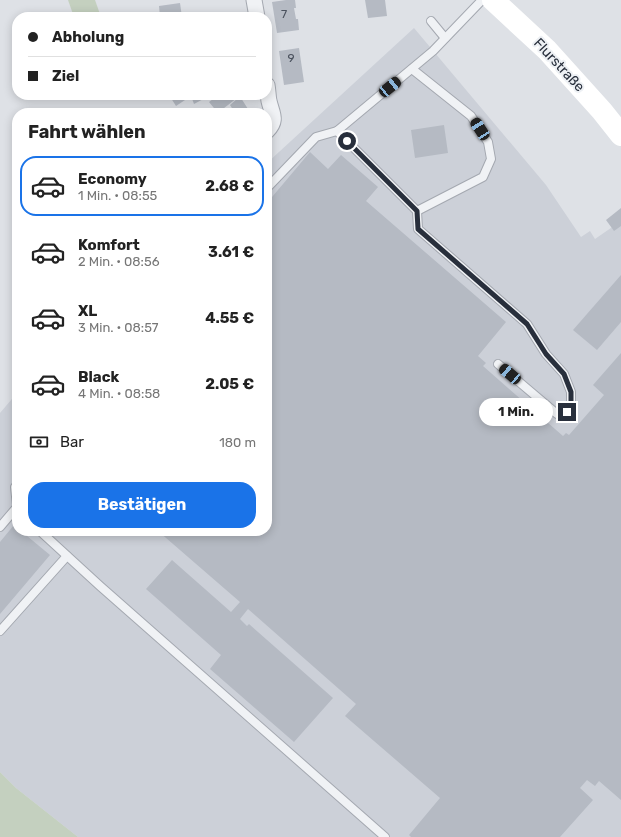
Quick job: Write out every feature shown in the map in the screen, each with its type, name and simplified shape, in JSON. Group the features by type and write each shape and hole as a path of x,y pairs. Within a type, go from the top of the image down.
{"main road":[{"name":"Flurstraße","path":"493,0 547,50 602,111 621,135"}],"street":[{"path":"254,0 256,12"},
{"path":"270,100 274,113 272,125"}],"lane":[{"path":"272,183 316,137 337,131 433,51 482,0"},
{"path":"431,21 446,38"},
{"path":"412,69 471,116 488,142 491,159 482,177 417,211"},
{"path":"337,131 417,211 418,229 527,324 546,354 564,374 571,392 571,407 567,412 557,414 498,364"},
{"path":"0,527 12,513"},
{"path":"45,536 106,592 385,837"},
{"path":"0,631 67,556"}],"shaded area":[{"path":"414,28 546,185 581,237 590,231 595,239 621,221 621,837 78,837 16,788 0,772 0,413 12,399 12,536 272,536 272,158"}],"green space":[{"path":"68,0 95,0 99,12 72,12"},
{"path":"0,772 16,788 78,837 0,837"}],"building":[{"path":"295,0 296,8 294,8 296,19 298,19 299,30 277,33 272,2"},
{"path":"365,0 385,0 387,16 368,18"},
{"path":"180,3 181,12 160,12 159,6"},
{"path":"299,48 304,82 284,85 279,51"},
{"path":"172,100 185,100 176,106"},
{"path":"192,100 202,100 194,104"},
{"path":"212,100 234,100 224,108 214,108 209,102"},
{"path":"236,100 242,100 247,108 232,108 230,105"},
{"path":"444,125 448,153 415,158 411,130"},
{"path":"310,152 328,169 341,155 378,187 366,201 506,322 478,356 486,363 483,366 563,436 566,433 569,435 604,395 593,385 621,353 621,800 599,781 595,786 587,780 580,788 593,800 560,837 411,837 409,835 440,798 345,716 356,704 248,609 240,619 247,626 249,624 333,698 294,742 210,669 221,655 146,589 172,560 231,612 240,602 164,536 272,536 272,197"},
{"path":"621,208 621,226 614,231 606,220"},
{"path":"621,275 621,322 597,350 573,330"},
{"path":"12,527 12,536 27,536 50,555 0,614 0,542"}],"route":[{"path":"347,141 417,211 418,229 527,324 546,354 564,374 571,392 571,407 567,412"}]}
